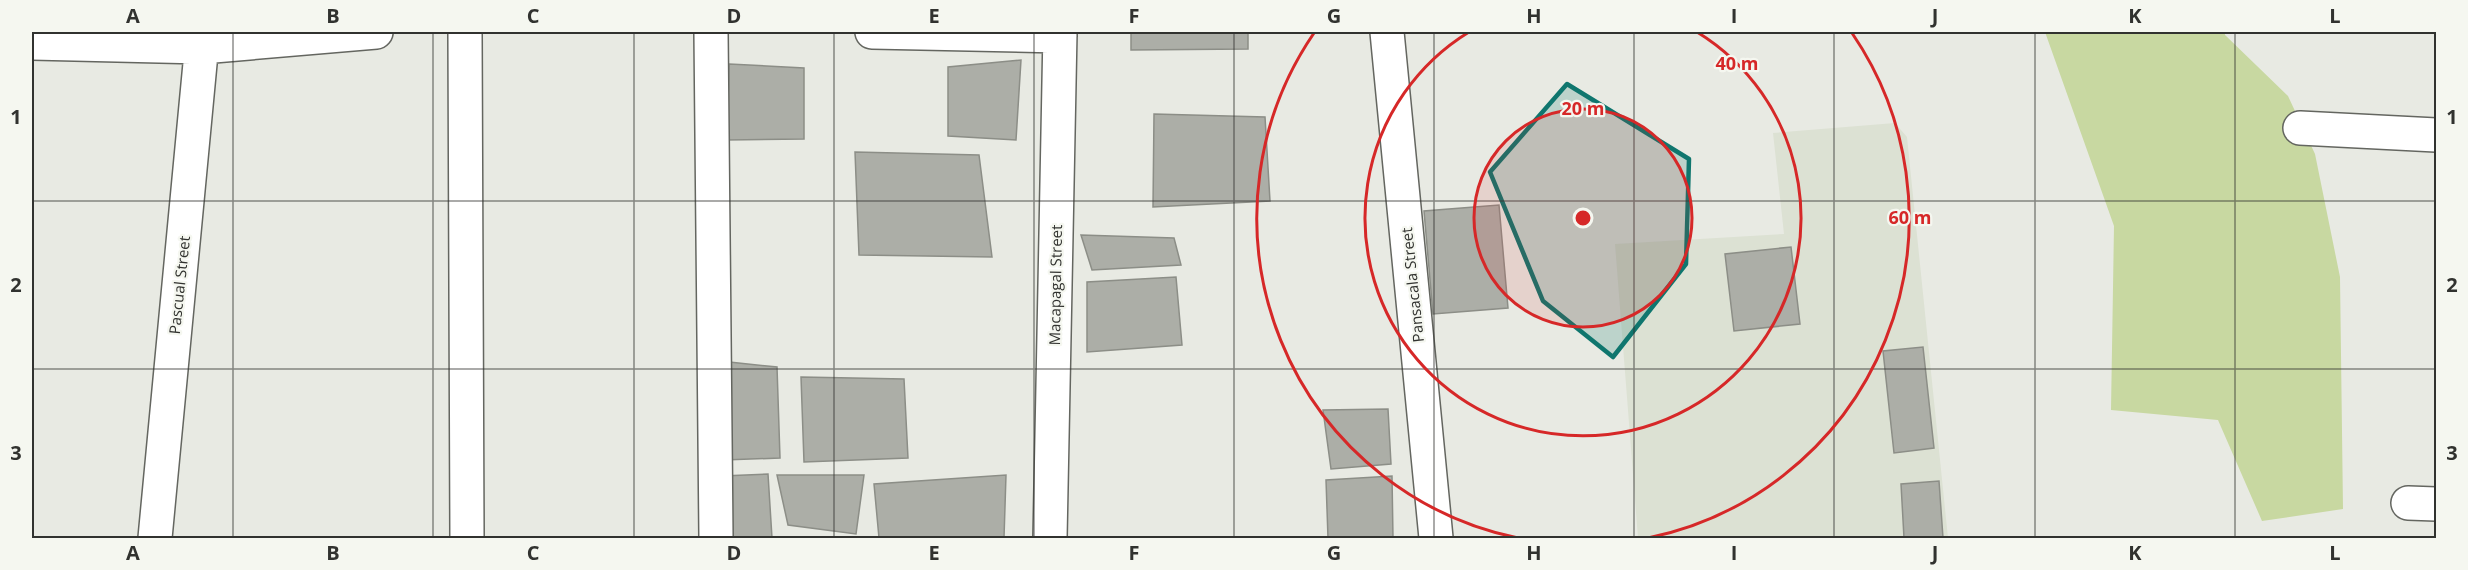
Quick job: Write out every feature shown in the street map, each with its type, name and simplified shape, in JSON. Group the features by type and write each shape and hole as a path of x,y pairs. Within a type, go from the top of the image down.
{"street":[{"path":"32,43 376,32"},
{"path":"465,32 466,538"},
{"path":"711,32 716,538"},
{"path":"872,32 1060,34"},
{"name":"Pansacala Street","path":"1387,32 1436,538"},
{"name":"Macapagal Street","path":"1050,538 1060,34"},
{"name":"Pascual Street","path":"155,538 203,39"},
{"path":"2300,128 2436,135"}],"highlighted area":[{"path":"1567,84 1689,159 1686,264 1613,357 1543,301 1490,172"}],"shaded area":[{"path":"1895,123 1907,137 1948,538 1638,538 1615,244 1784,234 1773,133"}],"green space":[{"path":"2045,32 2225,32 2225,35 2288,96 2315,154 2340,277 2343,509 2262,521 2218,420 2111,410 2114,226"}],"building":[{"path":"1131,32 1248,32 1248,49 1131,50"},
{"path":"1021,60 1016,140 948,136 948,67"},
{"path":"729,64 804,68 804,139 727,140"},
{"path":"1154,114 1265,117 1270,201 1153,207"},
{"path":"855,152 979,155 992,257 859,255"},
{"path":"1499,205 1508,308 1433,314 1424,211"},
{"path":"1081,235 1174,238 1181,265 1092,270"},
{"path":"1791,247 1800,324 1734,331 1725,254"},
{"path":"1176,277 1182,345 1087,352 1087,282"},
{"path":"1923,347 1934,448 1894,453 1883,351"},
{"path":"720,361 777,367 780,458 724,460"},
{"path":"801,377 904,379 908,458 804,462"},
{"path":"1388,409 1391,464 1331,469 1323,410"},
{"path":"768,474 772,538 721,538 722,476"},
{"path":"777,475 864,475 856,534 788,525"},
{"path":"1006,475 1004,538 879,538 874,484"},
{"path":"1392,476 1393,538 1328,538 1326,480"},
{"path":"1939,481 1943,538 1904,538 1901,484"}]}
